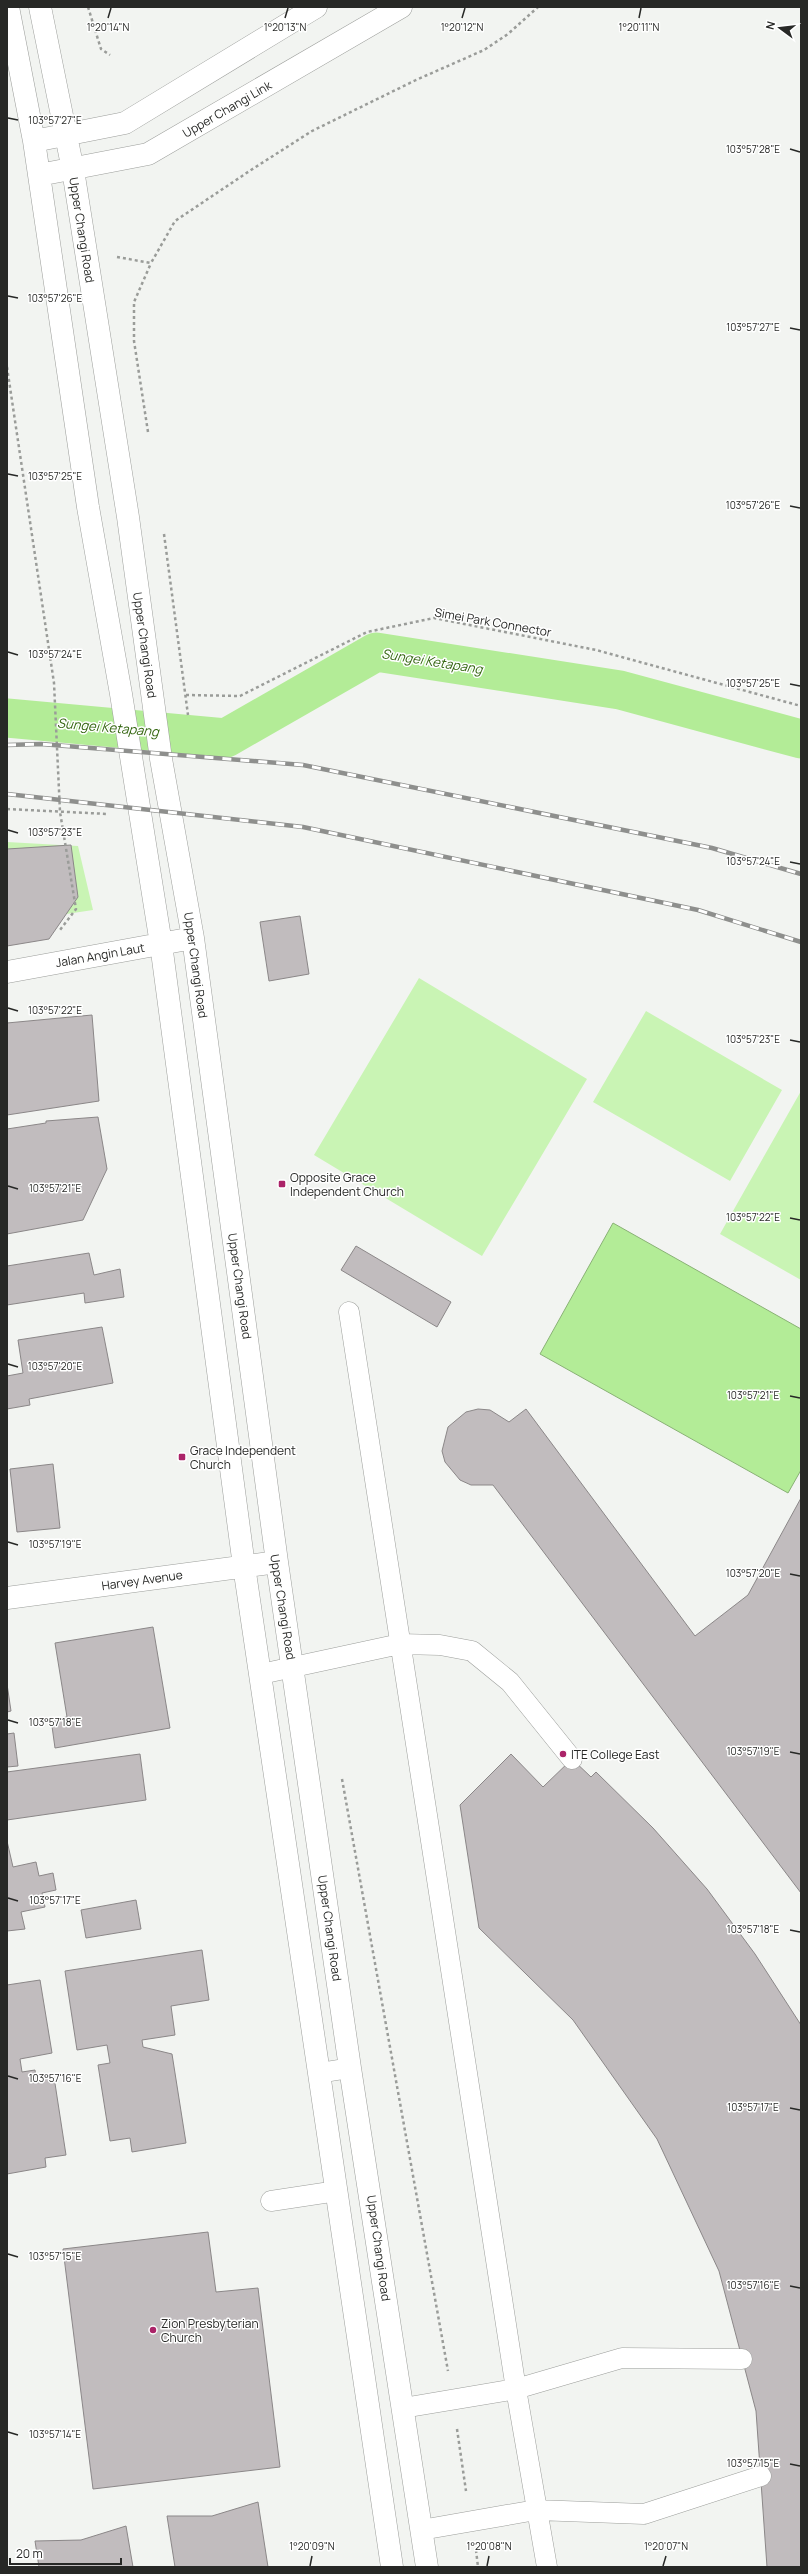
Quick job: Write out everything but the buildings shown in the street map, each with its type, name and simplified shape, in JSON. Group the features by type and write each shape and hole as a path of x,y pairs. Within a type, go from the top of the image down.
{"street":[{"path":"8,7 34,141 88,507 121,694 130,758 161,944 244,1566 392,2567"},
{"name":"Upper Changi Road","path":"40,7 73,170 128,517 161,759 194,938 276,1562 350,2068 427,2567"},
{"path":"34,141 125,123 316,7"},
{"name":"Upper Changi Link","path":"39,175 73,170 148,154 401,7"},
{"name":"Jalan Angin Laut","path":"7,972 194,938"},
{"name":"Harvey Avenue","path":"7,1598 276,1562"}],"lane":[{"path":"349,1312 516,2389 546,2567"},
{"path":"261,1674 400,1644 440,1645 472,1651 510,1682 572,1759"},
{"path":"319,2073 350,2068"},
{"path":"271,2201 337,2191"},
{"path":"403,2408 516,2389 622,2358 742,2359"},
{"path":"422,2530 536,2510 644,2514 761,2476"}],"path":[{"path":"88,7 101,49 110,55"},
{"path":"149,436 134,341 134,302 151,263 175,221 312,131 416,80 484,50 508,34 538,7"},
{"path":"118,257 151,263"},
{"path":"7,367 54,683 60,812 76,909 57,933"},
{"path":"163,530 187,697"},
{"name":"Simei Park Connector","path":"182,694 187,697 240,696 367,632 434,618 596,650 801,706"},
{"path":"7,809 113,814"}],"shaded area":[{"path":"7,842 78,846 93,910 7,923"},
{"path":"419,978 587,1079 482,1256 314,1155"},
{"path":"646,1011 782,1090 730,1181 593,1102"},
{"path":"801,1091 801,1280 720,1234"},
{"path":"613,1223 801,1329 801,1470 788,1493 540,1354"}],"waterway":[{"name":"Sungei Ketapang","path":"7,718 226,738 376,652 620,690 801,739"}],"railway":[{"path":"7,745 41,744 303,765 712,848 801,874"},
{"path":"7,794 303,827 698,910 801,942"}],"place":[{"name":"Opposite Grace Independent Church","path":"282,1184"},
{"name":"Grace Independent Church","path":"182,1457"},
{"name":"ITE College East","path":"563,1754"},
{"name":"Zion Presbyterian Church","path":"153,2330"}]}
